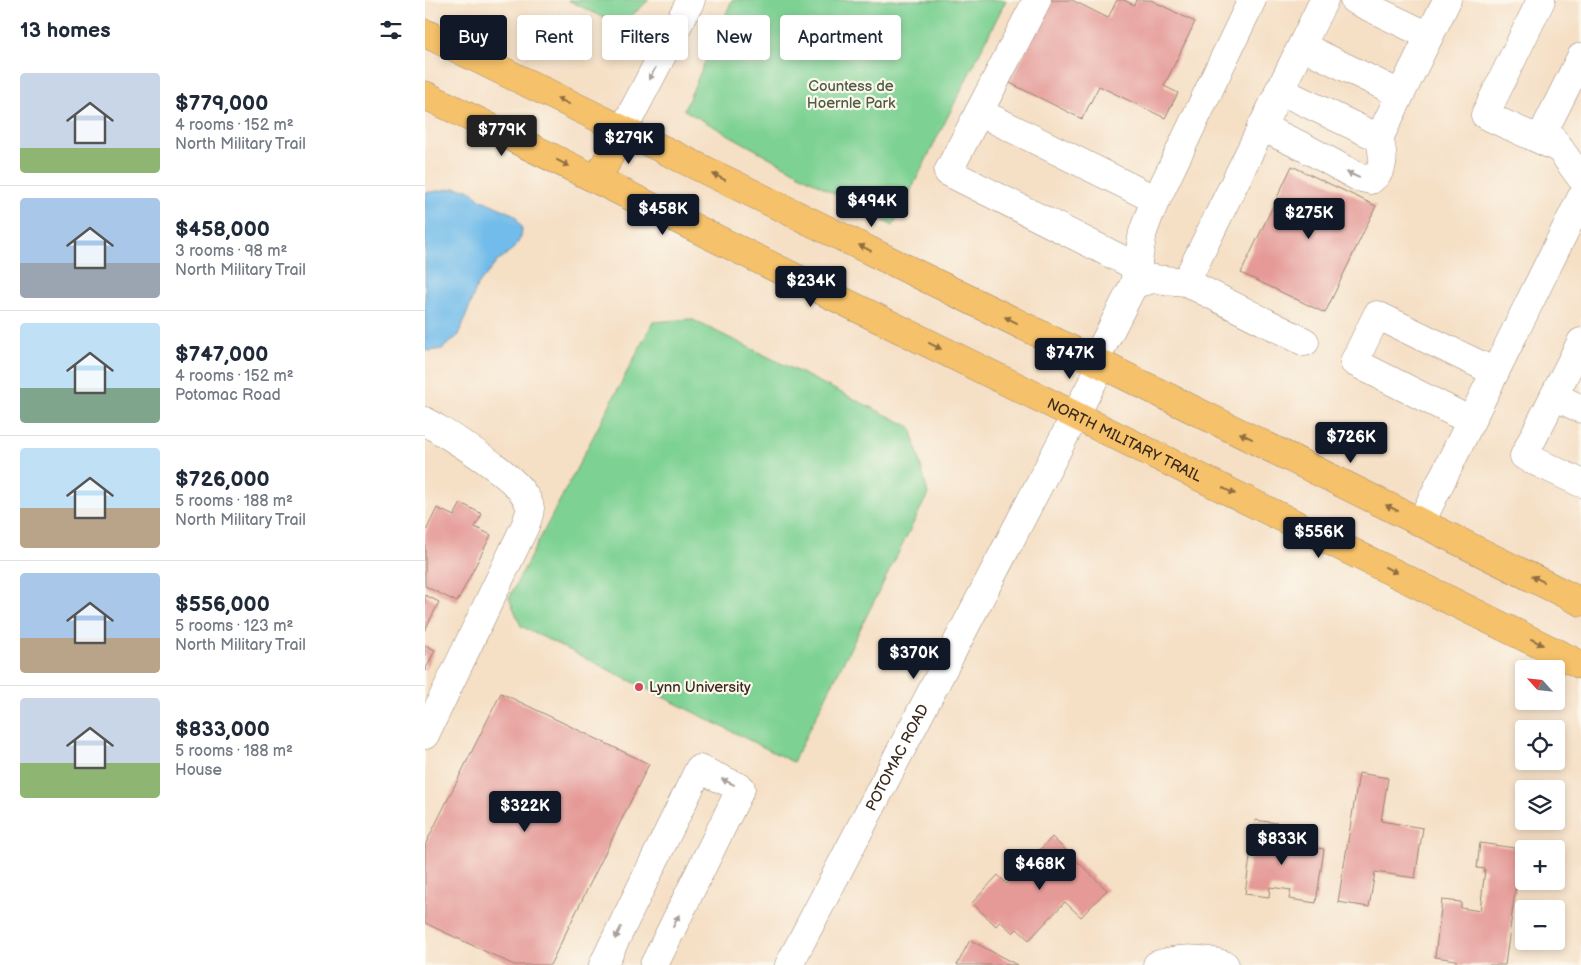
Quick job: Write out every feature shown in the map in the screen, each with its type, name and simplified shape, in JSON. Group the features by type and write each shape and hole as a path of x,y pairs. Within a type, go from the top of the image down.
{"main road":[{"path":"425,33 1099,363 1581,602"},
{"name":"NORTH MILITARY TRAIL","path":"425,95 1581,665"},
{"path":"597,180 623,130"}],"street":[{"path":"623,130 691,0"},
{"path":"1037,0 947,172 1137,276 1186,282 1305,342"},
{"path":"1186,282 1324,0"},
{"path":"1354,0 1429,36"},
{"path":"1261,127 1304,147 1358,177 1371,180 1380,173 1383,163 1379,138 1447,0"},
{"path":"1541,0 1485,114 1560,150"},
{"path":"1137,276 1143,232 1244,3"},
{"path":"1302,46 1400,94"},
{"path":"1581,57 1545,129 1581,178"},
{"path":"1279,90 1379,138"},
{"path":"979,112 1156,200"},
{"path":"1421,522 1581,198"},
{"name":"POTOMAC ROAD","path":"789,965 1076,416 1137,276"},
{"path":"1471,421 1354,362 1377,316 1495,372"},
{"path":"1581,342 1524,456 1581,483"},
{"path":"1554,396 1581,409"},
{"path":"425,421 509,477 524,493 530,508 525,526 425,735"},
{"path":"603,965 699,769 741,788 654,965"},
{"path":"1157,965 1185,960 1200,960 1225,965"}],"green space":[{"path":"568,0 649,0 632,15 602,15 602,17"},
{"name":"Countess de Hoernle Park","path":"732,0 1006,0 893,226 684,110 706,60 770,60 770,15 725,15"},
{"path":"691,319 911,427 928,494 793,762 521,626 509,598 653,322"}],"water":[{"path":"455,188 469,189 480,199 515,215 522,229 521,237 515,247 497,262 477,286 459,335 442,349 430,351 425,350 425,193"}],"building":[{"path":"1051,0 1072,0 1108,18 1117,0 1124,0 1134,5 1136,0 1151,0 1195,22 1164,86 1178,93 1165,118 1099,86 1082,119 1010,83"},
{"path":"1292,166 1376,206 1325,313 1241,273"},
{"path":"461,503 482,514 475,527 491,535 457,602 425,586 425,533 437,508 454,516"},
{"path":"425,595 439,602 425,630"},
{"path":"425,645 435,650 425,671"},
{"path":"501,693 649,764 550,965 514,965 425,923 425,845"},
{"path":"1359,773 1388,778 1381,821 1423,828 1415,878 1375,872 1369,907 1338,902"},
{"path":"1255,820 1277,823 1274,842 1324,849 1316,903 1289,899 1291,890 1270,887 1269,897 1245,894"},
{"path":"1052,837 1107,890 1081,917 1065,902 1029,940 1017,929 1013,933 1000,921 996,926 972,903 998,875 1007,884"},
{"path":"1480,843 1515,848 1515,890 1505,965 1456,965 1456,960 1435,957 1442,900 1461,902 1461,908 1480,911 1485,869 1477,868"},
{"path":"970,940 1017,965 957,965"}],"place":[{"name":"Lynn University","path":"639,687"}]}
